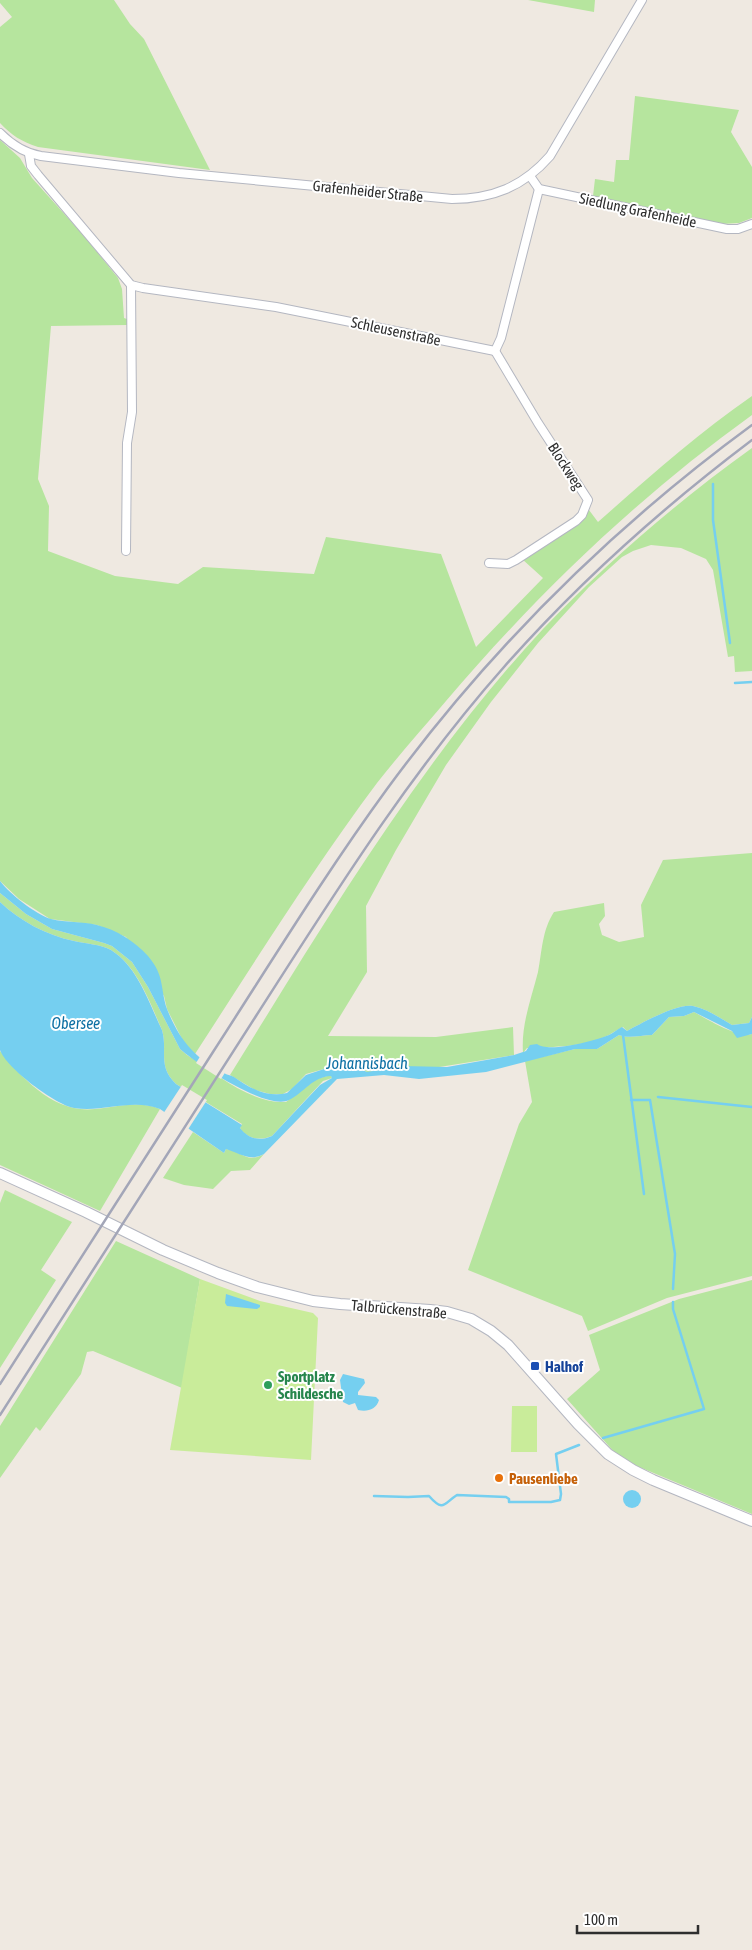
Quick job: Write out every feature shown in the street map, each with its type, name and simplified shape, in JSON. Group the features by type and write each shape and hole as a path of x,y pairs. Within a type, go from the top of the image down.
{"main road":[{"name":"Talbrückenstraße","path":"0,1173 163,1250 257,1287 312,1301 430,1310 471,1319 491,1331 508,1345 578,1424 608,1454 653,1480 752,1521"}],"street":[{"name":"Grafenheider Straße","path":"0,133 10,143 29,154 179,173 452,200 485,197 514,186 530,176 544,163 555,149 642,0"},
{"path":"29,154 31,166 38,175 131,285 132,412 127,443 126,551"},
{"path":"495,351 501,338 538,188 530,176"},
{"name":"Siedlung Grafenheide","path":"538,188 727,229 738,229 752,224"},
{"name":"Schleusenstraße","path":"131,285 276,307 495,351"},
{"name":"Blockweg","path":"489,563 508,564 516,560 576,521 582,515 588,500 538,423 495,351"}],"green space":[{"path":"0,0 114,0 130,24 144,39 210,170 38,147 17,138 8,131 0,123 0,27 12,17 0,3"},
{"path":"528,0 595,0 594,12"},
{"path":"635,96 739,110 731,132 752,167 752,218 739,223 721,224 593,196 595,179 614,182 616,160 629,160"},
{"path":"0,140 20,158 32,178 85,237 118,278 122,289 124,318 127,319 127,325 51,326 38,479 49,506 48,551 115,576 178,584 203,567 314,574 326,537 441,554 476,647 543,578 522,559 578,525 589,510 598,522 692,441 752,396 752,415 669,479 590,549 516,623 402,752 329,849 195,1054 184,1043 167,1009 164,996 126,937 97,925 50,919 19,899 0,881"},
{"path":"752,448 752,671 735,672 734,656 728,657 713,570 706,559 681,548 651,545 622,557 589,587 538,643 491,702 446,765 396,850 366,906 367,972 328,1036 436,1037 513,1027 514,1055 433,1068 391,1068 384,1071 367,1072 360,1069 324,1069 306,1074 292,1089 283,1094 270,1094 255,1090 230,1075 338,901 376,844 415,788 498,680 567,604 617,557 670,511"},
{"path":"752,853 752,1017 749,1023 732,1025 703,1009 686,1006 660,1014 627,1031 623,1027 590,1042 569,1046 527,1048 523,1053 527,1012 538,972 547,926 554,912 604,903 605,916 599,924 602,935 619,942 644,937 641,905 663,860"},
{"path":"0,893 26,914 52,929 112,946 132,962 148,987 180,1049 234,1086 259,1098 286,1102 316,1079 331,1075 332,1078 323,1081 272,1136 258,1139 246,1135 240,1128 242,1124 176,1084 170,1077 165,1065 162,1030 142,986 129,966 120,957 107,948 53,935 34,926 0,902"},
{"path":"694,1012 731,1031 746,1035 752,1034 752,1276 667,1298 588,1331 582,1316 468,1270 519,1124 532,1102 525,1061 575,1049 597,1049 619,1035 631,1037 652,1035 669,1017 684,1016"},
{"path":"0,1051 30,1083 53,1100 67,1106 80,1109 95,1109 144,1105 160,1109 100,1211 0,1165"},
{"path":"193,1132 224,1153 226,1149 253,1158 264,1154 250,1170 231,1171 213,1189 184,1185 163,1178"},
{"path":"5,1190 72,1222 41,1270 56,1280 0,1368 0,1203"},
{"path":"116,1241 200,1279 182,1388 93,1351 87,1352 81,1374 40,1431 36,1427 0,1478 0,1426"},
{"path":"200,1279 260,1301 313,1313 318,1318 311,1460 170,1450"},
{"path":"752,1280 752,1514 632,1464 616,1454 567,1399 600,1370 589,1335 679,1299"},
{"path":"512,1406 537,1406 537,1452 511,1452"}],"water":[{"name":"Obersee","path":"0,881 23,903 38,913 51,919 104,927 125,937 137,946 148,956 157,970 167,1009 177,1030 189,1047 213,1067 252,1088 266,1093 287,1093 306,1075 324,1069 360,1069 367,1072 403,1066 447,1067 514,1055 526,1051 530,1045 561,1047 583,1043 609,1035 622,1027 627,1031 660,1014 686,1006 703,1009 732,1025 749,1023 752,1017 752,1034 737,1038 732,1031 694,1012 684,1016 669,1017 652,1035 631,1037 619,1035 597,1049 575,1049 486,1072 419,1079 384,1075 337,1079 264,1154 249,1157 226,1149 224,1153 160,1109 149,1106 128,1105 85,1109 66,1105 32,1085 4,1058 0,1050 0,902 25,921 44,931 79,942 102,946 120,957 129,966 142,986 162,1030 165,1065 170,1077 176,1084 242,1125 240,1128 250,1137 262,1139 272,1136 320,1085 332,1078 331,1076 319,1079 289,1100 279,1102 249,1093 216,1075 180,1049 148,987 132,962 112,946 52,929 26,914 0,893"},
{"path":"226,1294 260,1305 260,1307 257,1309 227,1306 225,1303"},
{"path":"343,1374 364,1379 365,1383 358,1392 358,1395 376,1397 379,1400 376,1406 371,1410 361,1411 358,1410 355,1403 349,1405 343,1402 340,1380"},
{"path":"628,1490 636,1490 641,1495 639,1506 628,1508 623,1503 623,1495"}],"pier":[{"path":"201,1055 226,1071 221,1079 196,1063"},
{"path":"182,1085 207,1100 187,1131 163,1114"}],"waterway":[{"path":"713,484 713,520 730,643"},
{"path":"735,683 752,682"},
{"path":"623,1035 644,1194"},
{"path":"658,1097 752,1107"},
{"path":"631,1100 650,1100 675,1254 673,1289"},
{"path":"603,1438 704,1409 673,1309 673,1302"},
{"path":"374,1496 429,1496 441,1505 444,1505 457,1495 506,1497 509,1499 509,1502 551,1502 560,1500 561,1494 556,1454 579,1445"}],"railway":[{"path":"0,1384 320,886 364,821 426,738 511,640 602,548 651,505 752,425"},
{"path":"0,1415 343,881 436,750 504,667 562,605 654,519 752,440"}],"place":[{"name":"Halhof","path":"535,1366"},
{"name":"Sportplatz Schildesche","path":"268,1385"},
{"name":"Pausenliebe","path":"499,1478"}],"water label":[{"name":"Johannisbach","path":"367,1063"}]}
